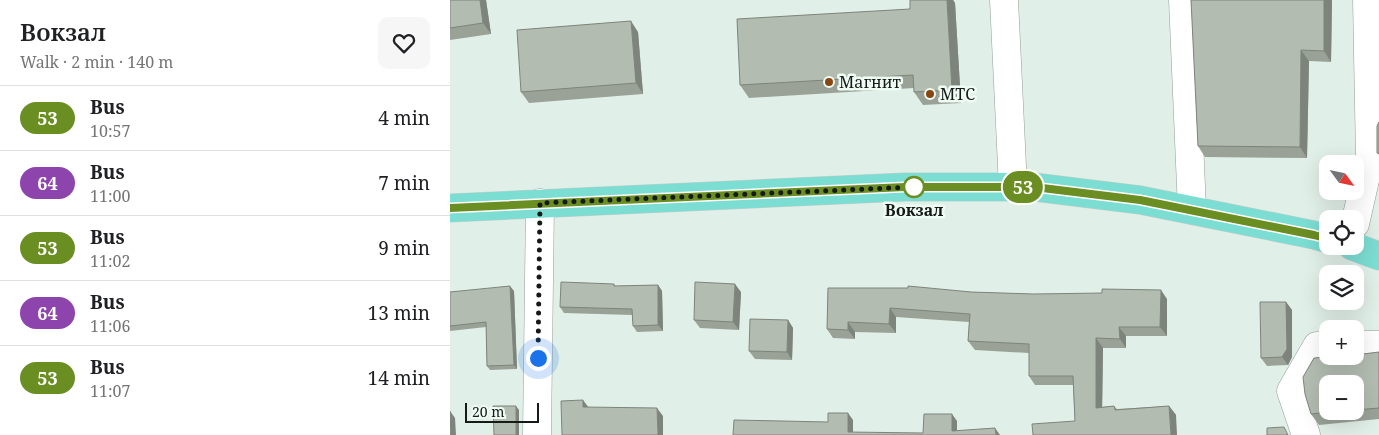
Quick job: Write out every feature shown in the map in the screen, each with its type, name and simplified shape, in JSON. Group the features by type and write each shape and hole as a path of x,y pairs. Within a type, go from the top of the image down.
{"main road":[{"path":"450,208 905,187 1034,187 1140,200 1319,237"},
{"path":"1364,250 1379,256"}],"street":[{"path":"1004,0 1013,187"},
{"path":"1183,0 1192,210"},
{"path":"1358,210 1370,158 1367,0"},
{"path":"537,435 540,203"},
{"path":"1364,346 1379,345"},
{"path":"1306,435 1291,391 1317,346 1319,346"}],"building":[{"path":"450,0 480,0 483,23 450,28"},
{"path":"910,0 947,0 952,90 914,92 913,75 740,85 737,19 910,9"},
{"path":"1191,0 1324,0 1324,51 1301,50 1300,147 1198,146"},
{"path":"631,21 636,83 521,92 517,30"},
{"path":"1379,122 1379,154 1377,153 1377,126"},
{"path":"561,282 614,284 614,286 658,285 658,325 633,326 632,309 560,307"},
{"path":"695,282 735,284 733,322 694,320"},
{"path":"510,286 514,365 487,366 486,322 450,326 450,292"},
{"path":"908,286 971,292 1033,294 1102,293 1102,289 1161,290 1160,327 1119,327 1120,339 1096,338 1096,408 1114,406 1115,410 1169,406 1171,435 1033,435 1032,424 1075,421 1073,376 1029,376 1029,344 968,341 970,314 890,308 889,324 848,322 848,330 827,329 828,288 908,288"},
{"path":"1260,302 1286,302 1287,349 1282,357 1261,358"},
{"path":"750,319 788,320 787,352 749,351"},
{"path":"1379,352 1379,408 1364,409 1364,375 1319,375 1319,413 1311,414 1305,394 1303,377 1314,358 1319,358 1319,365 1364,365 1364,354"},
{"path":"583,400 583,407 657,408 658,435 562,435 561,401"},
{"path":"493,406 516,406 516,435 494,435"},
{"path":"828,413 848,413 848,432 923,433 924,414 952,414 952,431 995,428 996,435 733,435 734,420 828,422"},
{"path":"1284,427 1288,435 1267,435 1267,428"}],"bus line":[{"name":"53","path":"450,208 905,187 1034,187 1140,200 1319,236"}],"place":[{"name":"Магнит","path":"829,82"},
{"name":"МТС","path":"930,94"},
{"name":"Вокзал","path":"914,187"}],"route":[{"path":"538,358 540,203 914,187"}]}
